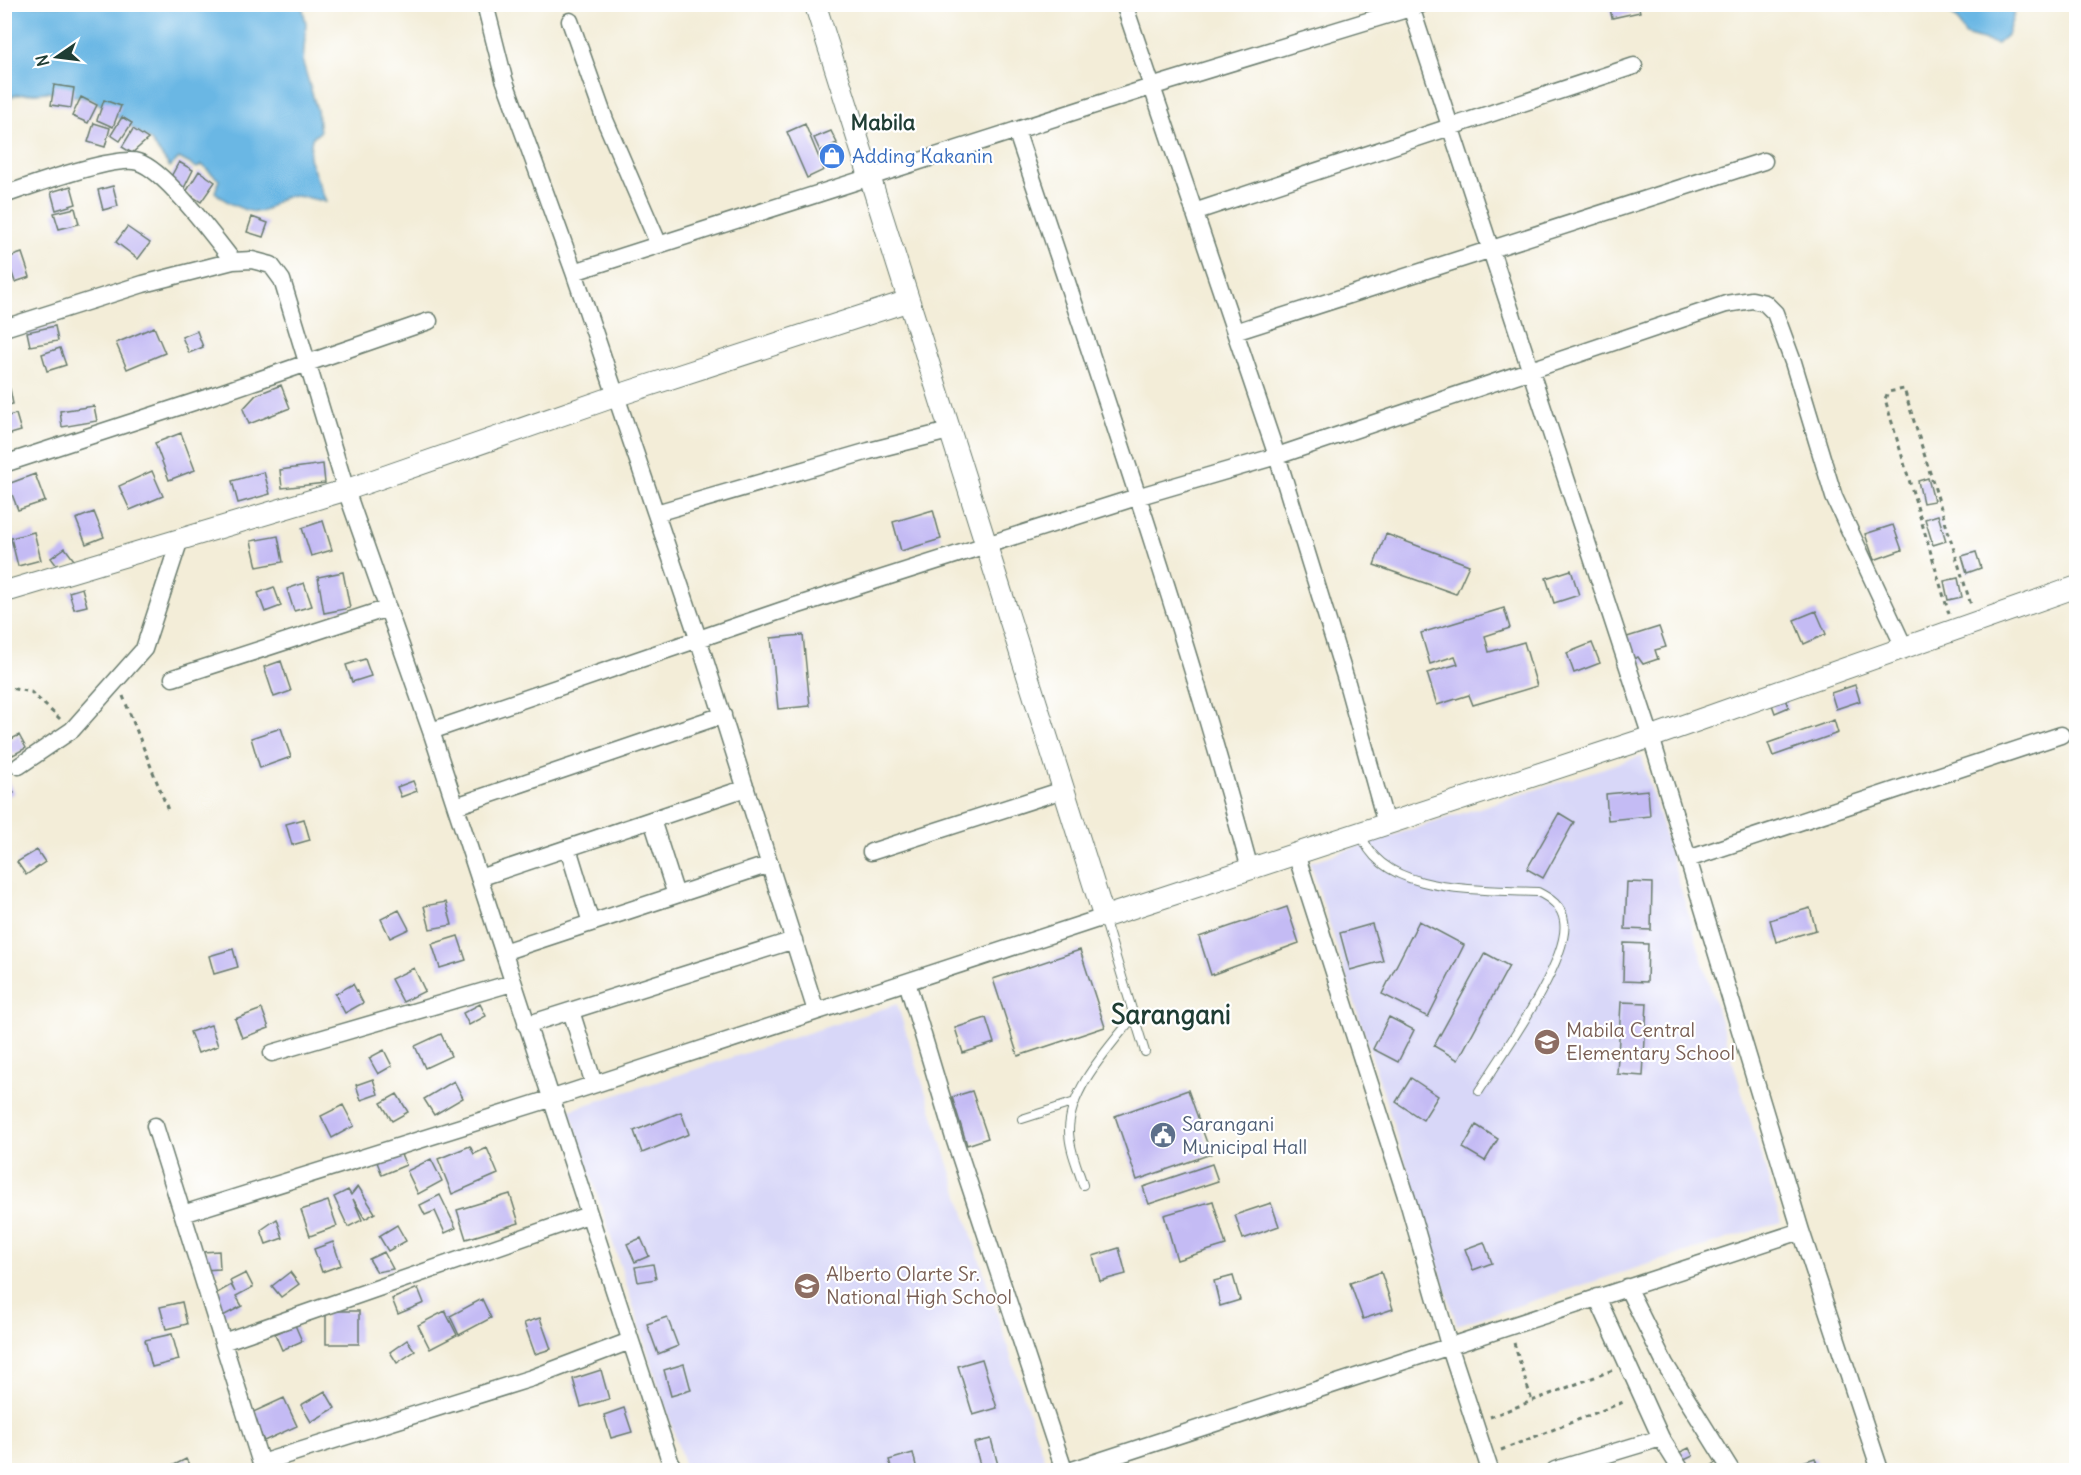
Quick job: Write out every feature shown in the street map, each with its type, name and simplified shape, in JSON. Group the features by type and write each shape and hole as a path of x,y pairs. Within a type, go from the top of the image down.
{"street":[{"path":"485,4 504,79 574,272 699,638 816,1011"},
{"path":"815,4 1104,917"},
{"path":"1124,4 1277,456 1344,673 1386,824"},
{"path":"574,272 1414,5 1451,126 1652,737 1801,1231 1880,1470"},
{"path":"570,21 604,120 659,245"},
{"path":"1194,212 1634,66"},
{"path":"1016,130 1140,496 1221,763 1250,869"},
{"path":"4,195 107,164 127,160 140,162 185,202 233,261"},
{"path":"1235,332 1764,161"},
{"path":"4,328 153,281 233,261 252,260 271,265 282,280 346,490 431,731 673,1470"},
{"path":"431,731 699,638 1140,496 1277,456 1726,304 1752,300 1765,303 1775,313 1793,362 1834,497 1904,647"},
{"path":"4,592 346,490 616,396 908,301"},
{"path":"4,464 206,398 429,321"},
{"path":"656,513 869,451 949,431"},
{"path":"19,766 72,730 144,649 180,539"},
{"path":"183,1214 550,1099 1652,737 2076,587"},
{"path":"173,678 388,608"},
{"path":"456,806 723,715"},
{"path":"1688,858 2061,735"},
{"path":"479,878 746,788"},
{"path":"871,852 1063,790"},
{"path":"652,820 676,896"},
{"path":"567,848 591,923"},
{"path":"1296,854 1409,1205 1449,1345 1490,1470"},
{"path":"503,952 770,864"},
{"path":"526,1025 794,940"},
{"path":"908,982 954,1138 1064,1470"},
{"path":"272,1053 512,983"},
{"path":"571,1011 594,1084"},
{"path":"155,1126 262,1467 532,1378 630,1341"},
{"path":"223,1342 588,1215"},
{"path":"1072,1470 1801,1231"},
{"path":"1628,1287 1665,1365 1731,1470"},
{"path":"1597,1297 1661,1438 1681,1470"},
{"path":"1555,1470 1661,1438"}],"lane":[{"path":"1361,833 1368,852 1391,871 1430,884 1538,892 1553,899 1564,918 1565,935 1558,960 1479,1092"},
{"path":"1104,917 1145,1052"},
{"path":"1083,1185 1070,1140 1069,1128 1075,1102 1096,1066 1134,1016"},
{"path":"1022,1119 1075,1102"}],"path":[{"path":"1954,630 1885,399 1888,392 1904,389 1976,622"},
{"path":"117,680 168,810"},
{"path":"4,687 31,692 72,730"},
{"path":"1509,1326 1532,1401"},
{"path":"1474,1423 1628,1364"},
{"path":"1485,1454 1576,1422 1642,1395"}],"shaded area":[{"name":"Mabila Central Elementary School","path":"1641,756 1781,1222 1457,1325 1310,862"},
{"name":"Alberto Olarte Sr. National High School","path":"897,1004 1045,1462 1018,1470 686,1470 570,1110"}],"water":[{"path":"5,5 302,5 306,23 303,63 317,110 320,132 312,138 309,158 326,202 290,196 282,198 260,212 246,210 225,200 215,192 219,180 202,165 197,168 179,158 170,167 151,141 92,99 47,92 16,95 5,100"},
{"path":"1940,5 2017,5 2007,35 1997,44 1965,35 1956,18"}],"building":[{"path":"1609,4 1638,4 1640,12 1612,18"},
{"path":"54,85 74,88 71,108 51,105"},
{"path":"81,97 97,105 88,123 72,116"},
{"path":"104,100 121,106 113,127 97,120"},
{"path":"122,117 132,123 120,141 111,135"},
{"path":"94,123 110,128 105,147 88,142"},
{"path":"805,124 824,170 807,178 787,132"},
{"path":"133,129 148,139 132,153 122,147"},
{"path":"831,131 837,143 820,151 814,138"},
{"path":"837,145 843,159 827,167 820,153"},
{"path":"179,162 193,170 183,190 168,182"},
{"path":"199,171 215,182 201,202 186,192"},
{"path":"71,186 76,204 56,210 51,192"},
{"path":"113,186 118,206 103,210 98,190"},
{"path":"75,208 79,224 59,229 54,213"},
{"path":"252,217 268,223 263,237 247,232"},
{"path":"127,227 150,243 138,259 116,242"},
{"path":"22,253 30,277 15,282 7,258"},
{"path":"55,326 58,341 30,346 27,332"},
{"path":"154,327 165,353 127,369 116,343"},
{"path":"197,331 203,347 189,353 182,337"},
{"path":"60,348 66,365 47,371 42,354"},
{"path":"281,385 290,408 249,424 243,409 256,395"},
{"path":"10,389 13,404 4,406 4,391"},
{"path":"94,406 97,421 62,427 60,411"},
{"path":"16,414 21,431 4,436 4,417"},
{"path":"181,433 195,470 169,480 155,443"},
{"path":"323,464 325,483 282,488 280,470"},
{"path":"152,471 163,496 130,510 119,486"},
{"path":"264,472 270,494 238,503 232,481"},
{"path":"35,474 45,501 18,510 8,484"},
{"path":"1928,478 1934,501 1923,503 1918,481"},
{"path":"933,510 941,539 901,551 893,522"},
{"path":"94,512 104,537 86,544 76,519"},
{"path":"1938,515 1946,541 1933,545 1925,519"},
{"path":"323,521 332,550 311,556 302,528"},
{"path":"1893,525 1902,550 1874,560 1865,534"},
{"path":"34,532 41,560 18,566 11,538"},
{"path":"1386,534 1469,565 1456,594 1374,565"},
{"path":"278,536 283,562 257,567 251,541"},
{"path":"65,548 74,560 60,570 51,558"},
{"path":"1976,552 1981,568 1967,573 1962,556"},
{"path":"1571,570 1579,595 1554,603 1546,578"},
{"path":"343,572 350,608 324,613 318,577"},
{"path":"1958,578 1962,597 1948,600 1944,581"},
{"path":"304,583 312,606 294,611 287,589"},
{"path":"274,587 281,606 265,612 258,593"},
{"path":"82,588 87,606 74,609 69,592"},
{"path":"1504,608 1510,628 1485,636 1489,652 1524,642 1537,686 1473,705 1469,695 1437,705 1427,673 1458,664 1455,656 1430,664 1421,633"},
{"path":"1816,611 1826,634 1804,644 1794,620"},
{"path":"1659,627 1666,647 1655,650 1658,659 1643,664 1638,657 1631,660 1624,638"},
{"path":"803,635 810,706 778,709 771,638"},
{"path":"1592,643 1600,663 1574,673 1567,653"},
{"path":"365,659 371,676 352,682 346,665"},
{"path":"281,661 291,691 274,697 264,667"},
{"path":"1855,685 1860,701 1836,709 1831,693"},
{"path":"1785,697 1789,707 1775,713 1771,702"},
{"path":"1834,720 1838,733 1773,756 1768,743"},
{"path":"281,728 291,757 260,768 251,738"},
{"path":"19,735 26,748 13,755 6,742"},
{"path":"4,774 14,793 4,798"},
{"path":"413,781 417,791 401,797 397,787"},
{"path":"1648,790 1650,816 1608,820 1606,794"},
{"path":"1559,813 1574,822 1543,878 1527,869"},
{"path":"304,819 310,840 292,845 286,824"},
{"path":"37,850 45,862 26,875 17,862"},
{"path":"1627,882 1652,883 1651,930 1625,929"},
{"path":"446,902 452,925 430,929 424,906"},
{"path":"1287,907 1299,943 1211,975 1199,937"},
{"path":"1810,908 1816,930 1776,942 1770,920"},
{"path":"399,910 409,929 390,938 381,919"},
{"path":"1419,921 1464,945 1428,1017 1382,994"},
{"path":"1372,924 1383,961 1350,970 1340,933"},
{"path":"458,936 466,960 440,968 432,944"},
{"path":"1624,943 1648,944 1647,982 1623,981"},
{"path":"233,949 238,967 214,974 209,956"},
{"path":"1080,950 1105,1027 1018,1056 993,979"},
{"path":"1485,953 1509,966 1458,1060 1434,1046"},
{"path":"414,968 425,991 403,1002 391,979"},
{"path":"353,984 363,1003 345,1013 335,994"},
{"path":"1621,1002 1647,1003 1643,1076 1617,1074"},
{"path":"480,1004 486,1016 469,1025 463,1013"},
{"path":"262,1009 269,1028 242,1038 235,1019"},
{"path":"1389,1017 1414,1030 1398,1062 1373,1049"},
{"path":"986,1018 994,1043 963,1053 955,1028"},
{"path":"211,1025 218,1046 198,1053 190,1032"},
{"path":"441,1034 451,1056 425,1068 415,1046"},
{"path":"384,1050 392,1066 378,1074 369,1058"},
{"path":"1411,1078 1438,1096 1423,1120 1396,1102"},
{"path":"373,1079 378,1094 361,1100 356,1085"},
{"path":"454,1081 463,1098 434,1115 424,1099"},
{"name":"Sarangani Municipal Hall","path":"1188,1090 1211,1154 1137,1180 1115,1116"},
{"path":"972,1091 988,1138 967,1145 952,1097"},
{"path":"397,1094 408,1112 392,1121 381,1103"},
{"path":"343,1105 354,1126 332,1138 321,1116"},
{"path":"681,1112 689,1134 642,1153 634,1131"},
{"path":"1476,1125 1498,1139 1485,1161 1463,1148"},
{"path":"470,1146 474,1154 487,1148 498,1174 452,1194 438,1159"},
{"path":"400,1152 406,1165 382,1175 377,1162"},
{"path":"431,1159 442,1181 418,1194 407,1171"},
{"path":"1212,1164 1218,1181 1149,1204 1143,1187"},
{"path":"358,1186 375,1213 365,1219 353,1199 362,1220 348,1227 334,1197 348,1190 351,1195"},
{"path":"510,1194 519,1223 466,1239 457,1210"},
{"path":"440,1195 456,1228 445,1233 435,1211 425,1215 420,1205"},
{"path":"328,1201 337,1226 310,1236 301,1210"},
{"path":"1213,1201 1226,1245 1177,1260 1164,1215"},
{"path":"1271,1203 1279,1226 1243,1239 1235,1215"},
{"path":"277,1219 283,1238 266,1244 261,1230"},
{"path":"397,1225 406,1241 388,1251 379,1236"},
{"path":"641,1238 649,1256 635,1262 627,1244"},
{"path":"333,1242 341,1265 322,1272 314,1249"},
{"path":"1484,1242 1492,1263 1473,1270 1465,1249"},
{"path":"1119,1248 1126,1274 1100,1281 1093,1256"},
{"path":"219,1251 220,1269 203,1270 202,1252"},
{"path":"384,1252 393,1269 377,1272 369,1259"},
{"path":"653,1264 656,1279 638,1282 635,1267"},
{"path":"290,1272 299,1284 281,1297 272,1286"},
{"path":"1381,1272 1393,1309 1363,1319 1350,1283"},
{"path":"246,1273 253,1287 236,1296 242,1306 221,1317 210,1297 231,1285 235,1292 230,1281"},
{"path":"1233,1276 1240,1300 1220,1306 1214,1281"},
{"path":"418,1288 424,1303 398,1314 392,1299"},
{"path":"482,1299 491,1318 459,1335 450,1316"},
{"path":"182,1302 187,1324 166,1329 160,1307"},
{"path":"326,1311 359,1311 359,1344 326,1344"},
{"path":"445,1311 457,1335 430,1349 418,1325"},
{"path":"667,1317 678,1346 658,1354 647,1324"},
{"path":"540,1318 551,1349 535,1354 524,1323"},
{"path":"295,1325 302,1341 282,1350 275,1334"},
{"path":"172,1334 179,1360 152,1367 145,1340"},
{"path":"407,1340 415,1351 397,1363 390,1352"},
{"path":"982,1359 997,1408 973,1415 958,1366"},
{"path":"684,1364 691,1390 671,1396 664,1370"},
{"path":"601,1370 609,1399 581,1407 573,1379"},
{"path":"325,1391 335,1408 311,1422 301,1405"},
{"path":"284,1398 297,1426 264,1441 251,1413"},
{"path":"624,1408 632,1432 611,1438 604,1415"},
{"path":"991,1439 998,1465 981,1469 974,1443"},
{"path":"1689,1448 1693,1456 1678,1463 1674,1455"},
{"path":"913,1453 917,1470 892,1470 889,1460"},
{"path":"1815,1458 1819,1470 1789,1470 1788,1467"},
{"path":"186,1459 192,1470 170,1470 168,1468"},
{"path":"1717,1462 1723,1470 1705,1470"},
{"path":"1760,1467 1782,1469 1782,1470 1759,1470"}],"place":[{"name":"Adding Kakanin","path":"832,156"},
{"name":"Mabila Central Elementary School","path":"1547,1042"},
{"name":"Sarangani Municipal Hall","path":"1163,1135"},
{"name":"Alberto Olarte Sr. National High School","path":"807,1286"}],"district":[{"name":"Mabila","path":"883,122"},
{"name":"Sarangani","path":"1171,1015"}]}
